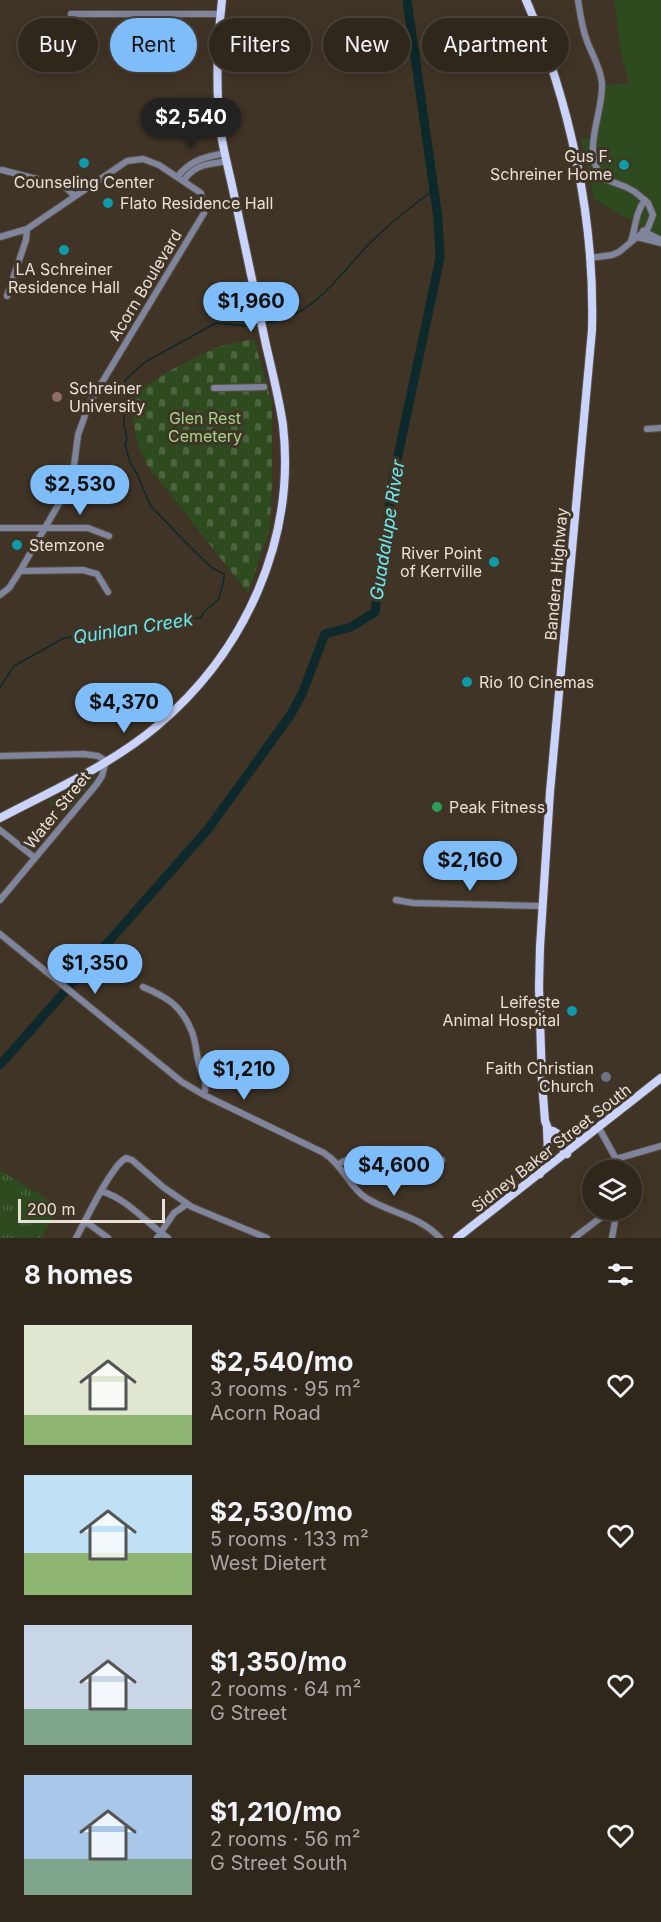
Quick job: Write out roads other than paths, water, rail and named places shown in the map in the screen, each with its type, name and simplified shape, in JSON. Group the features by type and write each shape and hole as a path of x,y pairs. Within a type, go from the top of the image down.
{"main road":[{"path":"0,818 106,761 155,728 193,692 228,648 244,621 260,587 272,551 279,520 284,463 283,426 221,134 217,52 222,0"},
{"name":"Bandera Highway","path":"526,0 554,71 564,108 584,204 593,305 560,673 542,906 539,987 542,1082 547,1126 567,1154"},
{"name":"Sidney Baker Street South","path":"457,1238 661,1078"},
{"path":"547,1126 568,1140 585,1139"},
{"path":"539,1175 548,1155 547,1126"}],"street":[{"path":"578,0 586,39 601,73 602,94 592,148 595,166 602,178 626,187 645,200 653,215 651,224 644,232 634,236 612,255 590,258"},
{"path":"71,14 220,14"},
{"path":"180,179 185,167 195,160 226,157"},
{"name":"Acorn Boulevard","path":"0,237 27,229 127,161 143,159 159,165 201,193 204,213 89,404 78,435 72,481 20,571 9,588 0,595"},
{"path":"2,170 64,186 75,196"},
{"path":"634,236 637,213 645,200"},
{"path":"7,296 26,240 27,229"},
{"path":"644,232 661,242"},
{"path":"634,236 661,242"},
{"path":"214,388 264,387"},
{"path":"647,429 661,428"},
{"path":"0,528 88,528 109,536"},
{"path":"20,571 83,570 97,574 108,591"},
{"path":"0,756 84,754 98,756 106,761"},
{"name":"Water Street","path":"0,900 96,786 102,776 106,761"},
{"path":"0,830 35,858"},
{"path":"396,900 413,903 542,906"},
{"path":"0,934 182,1082 324,1153 338,1164 364,1196 426,1225 440,1238"},
{"path":"142,987 174,1003 190,1027 206,1081 204,1095"},
{"path":"599,1128 616,1159 661,1146"},
{"path":"76,1238 102,1191 124,1158 132,1160 163,1187 201,1212 267,1238"},
{"path":"338,1164 347,1160 442,1160"},
{"path":"102,1191 125,1203 159,1235 168,1238"},
{"path":"159,1235 174,1213 187,1204"},
{"path":"574,1238 598,1220"},
{"path":"612,1238 615,1220"},
{"path":"85,1221 108,1238"}],"waterway":[{"name":"Guadalupe River","path":"0,1065 209,828 291,714 302,694 325,634 351,627 375,612 393,479 440,258 438,218 407,0"},
{"name":"Quinlan Creek","path":"266,323 283,319 312,303 378,236 434,190"},
{"name":"Quinlan Creek","path":"0,687 14,666 64,638 87,634 119,634 151,625 158,627 188,622 194,618 201,618 203,613 219,599 224,574 212,568 150,505 130,462 125,444 127,440 124,409 128,401 125,380 145,362 216,323 245,326 258,324"}],"place":[{"name":"Counseling Center","path":"84,163"},
{"name":"Gus F. Schreiner Home","path":"624,165"},
{"name":"Flato Residence Hall","path":"108,203"},
{"name":"LA Schreiner Residence Hall","path":"64,250"},
{"name":"Schreiner University","path":"57,397"},
{"name":"Stemzone","path":"17,545"},
{"name":"River Point of Kerrville","path":"494,562"},
{"name":"Rio 10 Cinemas","path":"467,682"},
{"name":"Peak Fitness","path":"437,807"},
{"name":"Leifeste Animal Hospital","path":"572,1011"},
{"name":"Faith Christian Church","path":"606,1077"}],"park label":[{"name":"Glen Rest Cemetery","path":"205,427"}]}
